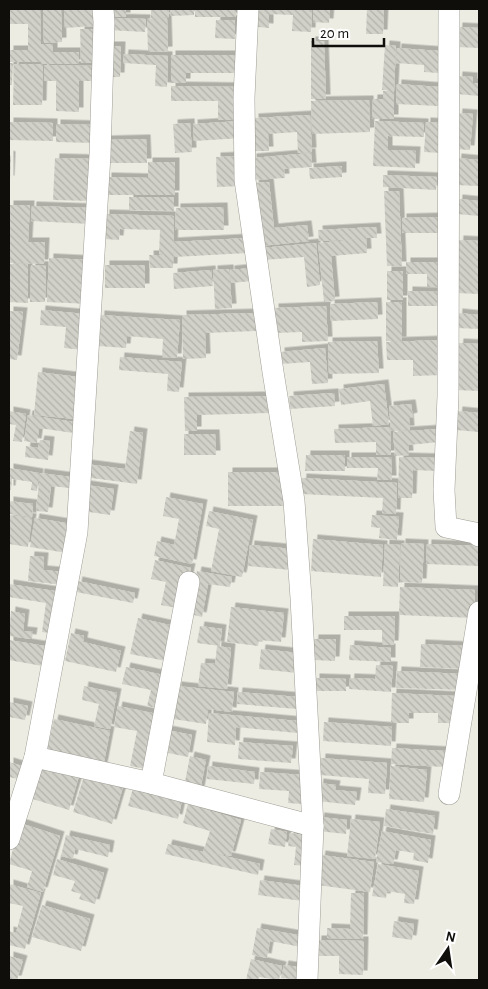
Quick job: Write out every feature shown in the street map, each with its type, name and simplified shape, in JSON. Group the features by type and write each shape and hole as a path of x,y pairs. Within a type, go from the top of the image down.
{"street":[{"path":"9,839 35,757 77,532 100,155 103,9"},
{"path":"248,9 244,98 245,180 294,501 301,598 313,826 307,980"},
{"path":"449,9 448,396 444,490 446,527 476,533 479,536"},
{"path":"151,783 189,582"},
{"path":"449,794 479,612"},
{"path":"35,757 151,783 313,826"}],"building":[{"path":"9,9 40,9 41,44 53,44 53,52 79,52 79,64 9,62 9,50 28,50 28,24 9,24"},
{"path":"43,9 61,9 62,42 44,43"},
{"path":"64,9 93,9 94,26 65,28"},
{"path":"108,9 126,9 126,17 108,17"},
{"path":"151,9 168,9 169,17 151,18"},
{"path":"170,9 194,9 194,15 171,16"},
{"path":"195,9 236,9 236,17 195,17"},
{"path":"251,9 312,9 311,32 292,31 293,15 269,14 269,28 248,26"},
{"path":"313,9 330,9 329,23 313,22"},
{"path":"367,9 384,9 383,34 366,34"},
{"path":"109,18 146,19 145,32 108,30"},
{"path":"167,18 168,51 148,52 147,19"},
{"path":"216,20 235,20 235,39 215,38"},
{"path":"458,27 479,28 479,48 457,47"},
{"path":"80,29 94,29 95,63 81,63"},
{"path":"311,41 324,41 326,99 311,99"},
{"path":"385,45 396,46 394,91 382,90"},
{"path":"109,46 121,46 120,77 108,77"},
{"path":"397,48 440,51 438,73 424,72 424,65 396,63"},
{"path":"124,54 168,56 167,87 155,86 156,65 123,63"},
{"path":"171,55 238,55 238,73 186,73 186,83 171,83"},
{"path":"9,63 13,63 12,85 9,85"},
{"path":"14,64 43,64 42,105 13,105"},
{"path":"44,65 95,66 95,81 79,81 79,112 56,111 56,81 44,81"},
{"path":"458,76 473,77 473,83 479,83 479,96 457,94"},
{"path":"397,84 440,87 438,106 396,104"},
{"path":"171,86 241,87 241,120 218,120 218,101 171,101"},
{"path":"383,91 394,91 394,119 372,119 373,99 383,99"},
{"path":"369,100 370,132 312,134 311,101"},
{"path":"458,113 473,114 470,150 455,149"},
{"path":"310,115 312,152 298,153 297,132 268,134 269,151 255,151 254,118"},
{"path":"241,121 242,138 194,141 193,124"},
{"path":"375,121 424,123 424,137 388,136 388,150 416,151 415,168 373,166"},
{"path":"9,122 53,123 53,141 9,140"},
{"path":"426,122 443,123 441,153 424,152"},
{"path":"190,123 192,152 175,153 173,124"},
{"path":"56,124 94,125 94,143 56,142"},
{"path":"146,139 147,163 107,163 106,140"},
{"path":"311,153 312,167 284,169 285,178 253,180 252,158"},
{"path":"9,155 11,156 10,180 9,180"},
{"path":"241,156 242,186 217,187 216,157"},
{"path":"55,158 93,159 91,201 53,200"},
{"path":"457,158 479,160 479,186 455,185"},
{"path":"148,162 175,162 175,195 107,195 107,177 148,178"},
{"path":"342,166 342,177 310,179 309,168"},
{"path":"383,175 437,177 436,190 383,187"},
{"path":"269,182 274,228 307,225 309,241 261,246 254,183"},
{"path":"384,191 399,191 402,266 387,266"},
{"path":"129,197 174,197 174,211 129,210"},
{"path":"458,199 479,201 479,216 457,214"},
{"path":"9,205 30,205 28,242 45,242 44,264 9,263"},
{"path":"32,206 92,208 91,224 31,221"},
{"path":"223,207 224,230 175,230 176,208"},
{"path":"105,214 174,216 173,268 150,268 149,255 169,255 159,254 160,230 120,229 119,240 105,239"},
{"path":"440,217 441,233 402,233 402,218"},
{"path":"376,227 377,238 366,238 367,253 331,256 335,301 324,302 318,243 361,239 319,241 318,230"},
{"path":"247,238 248,253 174,257 173,242"},
{"path":"459,240 479,241 479,294 456,293"},
{"path":"316,243 320,285 307,287 304,257 263,260 261,248"},
{"path":"49,258 90,260 88,304 47,302"},
{"path":"406,262 441,262 440,287 427,287 427,274 406,274"},
{"path":"9,264 28,264 28,303 9,302"},
{"path":"31,265 46,266 45,302 30,302"},
{"path":"105,265 145,265 145,288 105,288"},
{"path":"251,268 252,281 231,283 230,270"},
{"path":"229,269 232,308 215,309 213,270"},
{"path":"211,270 213,286 174,289 173,273"},
{"path":"387,271 403,271 403,300 387,300"},
{"path":"408,291 440,292 440,306 408,306"},
{"path":"377,302 378,319 331,321 330,304"},
{"path":"386,302 402,302 402,341 386,341"},
{"path":"326,306 328,341 302,342 302,332 275,333 274,308"},
{"path":"41,310 86,314 83,350 64,348 66,327 40,325"},
{"path":"9,311 23,312 17,360 9,359"},
{"path":"258,313 259,331 205,333 206,358 183,359 182,315"},
{"path":"458,313 479,315 479,329 457,328"},
{"path":"100,315 180,320 177,358 162,357 163,339 127,336 126,348 98,346"},
{"path":"442,340 443,375 413,376 413,360 387,360 386,342"},
{"path":"377,341 379,373 329,374 328,342"},
{"path":"459,343 479,344 479,391 455,390"},
{"path":"325,348 328,383 312,384 310,362 281,364 280,352"},
{"path":"120,357 182,362 179,392 167,391 168,374 119,370"},
{"path":"38,372 79,377 75,419 34,415"},
{"path":"384,384 389,424 373,426 370,401 341,405 339,389"},
{"path":"334,393 335,406 290,409 289,396"},
{"path":"270,396 270,413 197,415 197,431 185,431 184,397"},
{"path":"411,404 413,417 409,418 410,430 391,431 389,406"},
{"path":"9,411 26,414 22,442 13,441 16,425 9,424"},
{"path":"458,411 479,413 479,432 456,430"},
{"path":"28,415 74,422 73,433 39,428 37,443 24,441"},
{"path":"390,427 391,455 376,455 376,442 335,443 334,429"},
{"path":"439,429 440,442 408,445 409,455 395,456 393,432"},
{"path":"130,431 143,433 137,484 84,477 86,464 125,469"},
{"path":"184,434 215,434 216,455 184,455"},
{"path":"40,440 50,441 48,460 25,457 26,446 38,448"},
{"path":"306,455 345,455 345,471 305,471"},
{"path":"347,457 391,457 392,480 377,480 378,468 347,468"},
{"path":"399,457 437,458 436,471 413,470 412,498 398,498"},
{"path":"9,468 39,473 37,491 31,490 32,482 12,479 11,490 9,490"},
{"path":"228,472 286,472 287,506 228,506"},
{"path":"40,473 71,477 69,488 51,486 48,512 36,511"},
{"path":"302,478 397,483 396,514 382,513 383,498 301,494"},
{"path":"86,485 114,489 110,515 82,511"},
{"path":"166,497 203,504 192,564 154,556 157,541 174,545 179,519 163,516"},
{"path":"9,501 33,504 32,517 9,514"},
{"path":"209,511 253,520 242,577 211,571 219,529 206,526"},
{"path":"9,515 32,518 28,547 9,544"},
{"path":"372,515 399,517 397,540 379,538 380,528 371,527"},
{"path":"35,518 72,524 67,553 30,547"},
{"path":"313,539 383,545 381,577 311,571"},
{"path":"401,543 424,544 422,583 400,582"},
{"path":"385,544 400,545 398,587 383,586"},
{"path":"427,544 479,546 479,566 426,564"},
{"path":"250,545 293,549 291,570 248,566"},
{"path":"30,556 44,557 43,570 64,572 63,585 28,581"},
{"path":"155,560 191,568 182,609 161,605 166,582 151,579"},
{"path":"197,571 232,577 230,587 208,584 202,617 190,614"},
{"path":"78,581 135,593 133,603 76,592"},
{"path":"9,584 61,592 54,634 42,632 46,603 9,597"},
{"path":"400,587 475,590 474,618 399,615"},
{"path":"231,607 284,613 281,642 259,640 258,646 227,642"},
{"path":"11,611 25,614 23,631 33,632 32,639 9,636"},
{"path":"344,616 395,616 394,645 382,645 382,630 344,630"},
{"path":"138,618 179,627 171,662 130,654"},
{"path":"200,626 222,629 220,646 197,643"},
{"path":"71,633 84,636 83,642 121,651 116,672 65,661"},
{"path":"314,639 336,639 335,661 313,660"},
{"path":"9,640 51,647 48,667 9,660"},
{"path":"421,644 466,646 465,669 420,667"},
{"path":"350,645 391,648 391,662 349,660"},
{"path":"217,646 231,648 227,689 198,686 201,663 215,664"},
{"path":"261,649 299,653 297,673 259,669"},
{"path":"376,665 393,666 391,692 349,689 350,678 375,679"},
{"path":"126,667 168,676 161,709 147,706 151,690 122,684"},
{"path":"397,671 465,674 465,690 396,688"},
{"path":"315,678 346,679 346,691 315,691"},
{"path":"84,686 117,693 110,729 94,726 99,704 82,700"},
{"path":"177,686 234,692 232,712 208,709 206,724 173,719"},
{"path":"238,692 298,697 297,709 237,704"},
{"path":"392,693 455,696 454,723 438,723 438,713 409,713 409,723 391,723"},
{"path":"9,702 28,706 25,720 9,717"},
{"path":"118,706 157,714 146,769 130,766 137,731 114,727"},
{"path":"209,713 298,721 297,733 236,727 235,745 207,742"},
{"path":"54,719 110,731 103,767 46,755"},
{"path":"324,722 392,727 391,746 323,741"},
{"path":"167,730 192,735 188,757 163,752"},
{"path":"239,742 293,746 291,763 238,759"},
{"path":"392,748 445,751 444,767 391,764"},
{"path":"190,756 206,760 200,791 184,787"},
{"path":"321,758 387,763 385,794 368,793 369,779 320,775"},
{"path":"9,762 22,766 18,779 9,777"},
{"path":"39,765 79,776 69,810 29,798"},
{"path":"208,766 255,772 254,784 207,779"},
{"path":"391,766 427,770 424,802 389,799"},
{"path":"260,772 304,775 301,804 288,803 289,791 259,789"},
{"path":"84,776 123,787 112,824 73,812"},
{"path":"319,783 336,785 335,790 357,792 355,805 317,801"},
{"path":"133,788 182,800 178,819 128,806"},
{"path":"188,804 241,820 231,856 206,852 260,864 258,875 165,854 168,844 203,852 210,831 183,823"},
{"path":"386,809 435,816 433,834 384,826"},
{"path":"320,817 347,820 346,834 318,831"},
{"path":"351,819 380,822 375,859 347,856"},
{"path":"20,823 60,836 43,892 27,887 32,871 9,864"},
{"path":"271,829 287,832 285,847 268,844"},
{"path":"382,831 431,840 428,863 413,860 414,853 396,850 393,864 376,862"},
{"path":"290,833 311,836 308,866 294,865 296,847 288,846"},
{"path":"66,835 110,845 108,857 75,849 73,859 61,856"},
{"path":"321,855 374,862 370,892 317,885"},
{"path":"57,859 104,873 95,904 79,899 81,894 71,891 75,881 53,875"},
{"path":"378,864 419,871 414,904 404,903 405,894 387,891 386,898 372,896"},
{"path":"260,880 304,886 302,901 258,895"},
{"path":"9,884 41,893 25,949 9,945 9,931 16,933 23,906 9,903"},
{"path":"351,893 364,893 363,939 327,938 327,928 350,929"},
{"path":"42,905 90,919 81,951 32,937"},
{"path":"394,921 414,924 412,940 392,937"},
{"path":"257,928 304,936 301,947 270,941 267,958 252,955"},
{"path":"317,940 364,941 363,975 339,974 339,956 316,956"},
{"path":"9,956 23,960 17,980 9,980"},
{"path":"251,959 282,966 279,980 259,977 258,980 246,980"},
{"path":"284,965 304,968 303,980 281,978"}]}
